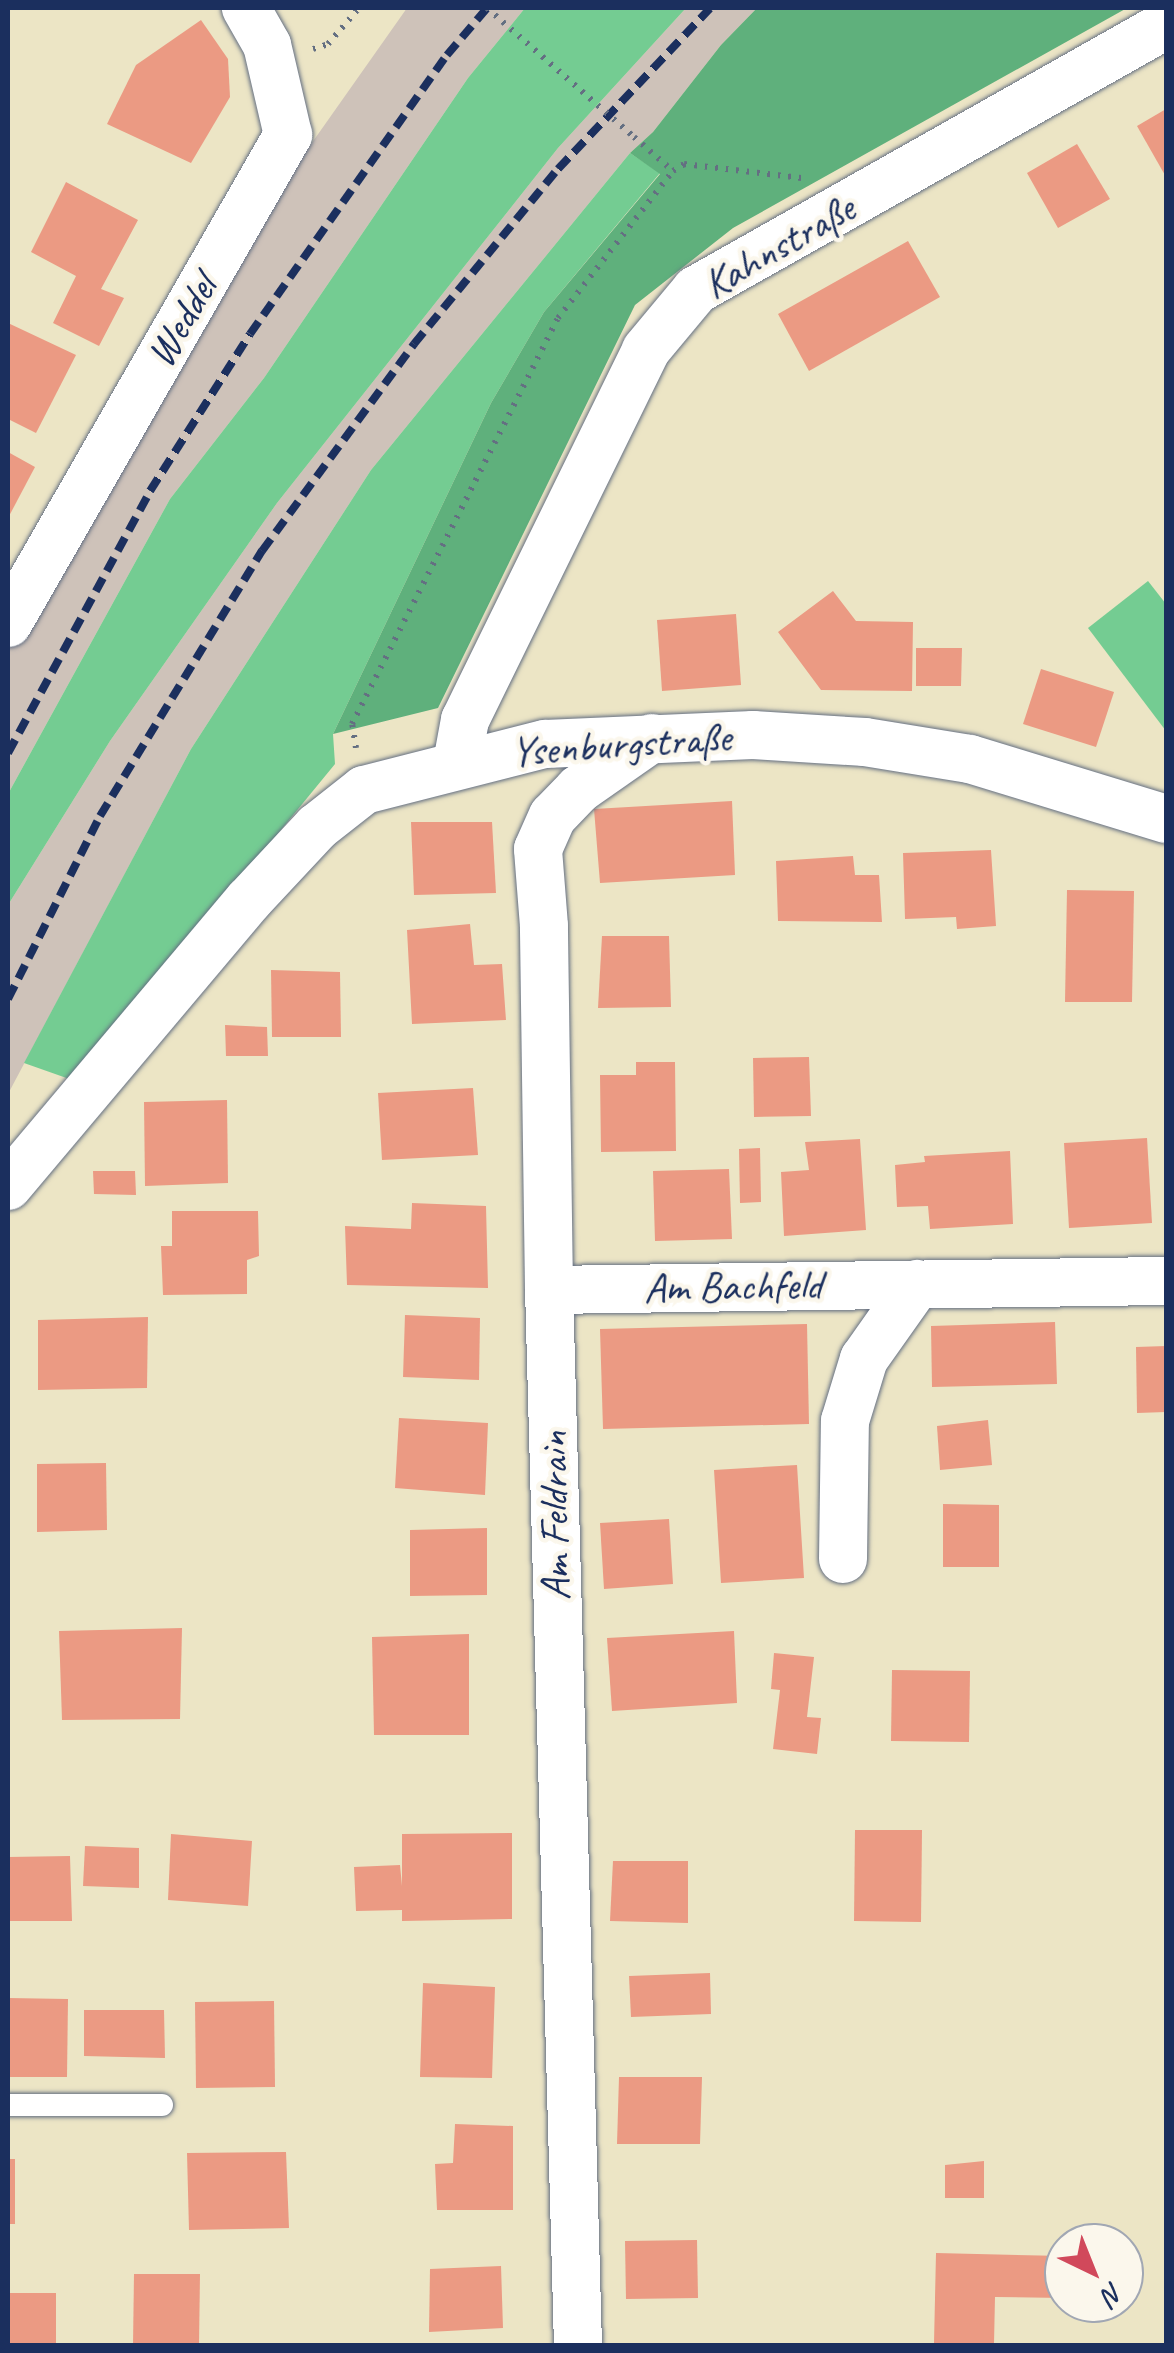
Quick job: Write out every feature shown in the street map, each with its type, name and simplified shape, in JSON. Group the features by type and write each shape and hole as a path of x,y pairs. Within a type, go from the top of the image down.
{"street":[{"name":"Weddel","path":"8,624 288,135 267,45 246,8"},
{"name":"Kahnstraße","path":"458,762 465,720 638,366 696,290 1166,25"},
{"name":"Ysenburgstraße","path":"8,1186 237,914 317,828 364,790 458,762 545,744 753,736 866,742 970,759 1166,819"},
{"name":"Am Feldrain","path":"578,2346 549,1290 544,926 538,849 554,816 578,790 652,738"},
{"name":"Am Bachfeld","path":"549,1290 1166,1281"},
{"name":"Am Bachfeld","path":"843,1559 846,1421 864,1359 917,1284"}],"lane":[{"path":"8,2106 162,2105"}],"path":[{"path":"302,53 328,44 359,8"},
{"path":"487,8 673,171"},
{"path":"364,790 352,724 558,318 673,171 684,164 810,180"}],"shaded area":[{"path":"407,8 525,8 468,78 264,378 170,499 8,794 8,643 235,252"},
{"path":"686,8 757,8 721,45 653,132 630,153 371,470 191,749 8,1094 8,905 110,741 277,503 558,148"}],"green space":[{"path":"525,8 686,8 558,148 277,503 110,741 8,905 8,794 170,499 264,378 468,78"},
{"path":"757,8 1127,8 733,228 635,305 438,708 333,734 491,403 544,312 660,174 630,153 653,132 721,45"},
{"path":"630,153 660,173 544,312 491,403 333,734 335,764 75,1081 24,1063 191,749 371,470"},
{"path":"1148,581 1166,604 1166,731 1088,628"}],"building":[{"path":"201,20 228,59 230,97 191,163 107,124 136,65"},
{"path":"1166,109 1166,177 1137,126"},
{"path":"1077,144 1110,199 1058,228 1027,173"},
{"path":"66,182 138,220 101,289 124,298 99,346 53,323 76,276 31,252"},
{"path":"908,241 940,297 809,371 778,314"},
{"path":"8,323 76,355 36,433 8,419"},
{"path":"8,452 35,467 8,518"},
{"path":"833,591 856,621 913,622 912,691 821,690 778,632"},
{"path":"736,614 741,685 662,691 657,620"},
{"path":"916,648 962,648 961,686 916,686"},
{"path":"1041,669 1114,692 1096,747 1023,724"},
{"path":"732,801 735,875 600,883 594,809"},
{"path":"411,822 492,822 496,893 414,895"},
{"path":"991,850 996,926 957,929 956,917 905,919 903,853"},
{"path":"853,856 855,875 879,875 882,922 778,921 776,861"},
{"path":"1067,890 1134,891 1132,1002 1065,1002"},
{"path":"470,924 474,965 502,964 506,1020 412,1024 407,930"},
{"path":"602,936 669,936 671,1007 598,1008"},
{"path":"271,970 340,972 341,1037 272,1037"},
{"path":"225,1025 267,1027 268,1056 226,1056"},
{"path":"809,1057 811,1116 754,1117 753,1058"},
{"path":"636,1062 675,1062 676,1151 601,1152 600,1075 636,1075"},
{"path":"473,1088 478,1155 382,1160 378,1093"},
{"path":"227,1100 228,1183 145,1186 144,1102"},
{"path":"1147,1138 1152,1223 1069,1228 1064,1143"},
{"path":"860,1139 866,1230 784,1236 781,1172 809,1170 805,1142"},
{"path":"760,1148 761,1202 740,1203 739,1149"},
{"path":"1010,1151 1013,1224 930,1229 928,1206 897,1207 895,1165 925,1162 924,1156"},
{"path":"729,1169 732,1239 655,1241 653,1171"},
{"path":"93,1171 135,1171 136,1195 94,1194"},
{"path":"412,1203 486,1206 488,1288 347,1285 345,1226 411,1229"},
{"path":"172,1211 258,1211 259,1256 247,1260 247,1294 163,1295 161,1246 172,1246"},
{"path":"405,1315 480,1318 479,1380 403,1377"},
{"path":"148,1317 147,1388 38,1390 38,1320"},
{"path":"1055,1322 1057,1384 932,1387 931,1326"},
{"path":"807,1324 809,1424 603,1429 600,1329"},
{"path":"1166,1346 1166,1412 1137,1413 1136,1347"},
{"path":"399,1418 488,1423 485,1495 395,1488"},
{"path":"988,1420 992,1465 940,1470 937,1426"},
{"path":"106,1463 107,1530 37,1532 37,1464"},
{"path":"797,1465 804,1578 721,1583 714,1470"},
{"path":"943,1504 999,1505 999,1567 943,1567"},
{"path":"669,1519 673,1584 604,1589 600,1523"},
{"path":"487,1528 487,1595 410,1596 410,1530"},
{"path":"182,1628 180,1719 62,1720 59,1631"},
{"path":"734,1631 737,1703 612,1711 607,1638"},
{"path":"469,1634 469,1735 374,1735 372,1637"},
{"path":"774,1653 814,1657 807,1717 821,1718 817,1754 773,1749 780,1690 771,1689"},
{"path":"892,1670 970,1671 969,1742 891,1741"},
{"path":"855,1830 922,1830 921,1922 854,1921"},
{"path":"512,1833 512,1919 402,1921 402,1910 356,1911 354,1867 400,1865 402,1886 402,1834"},
{"path":"171,1834 252,1841 248,1906 168,1900"},
{"path":"85,1846 139,1848 139,1888 83,1886"},
{"path":"70,1856 72,1921 8,1921 8,1857"},
{"path":"613,1861 688,1861 688,1923 610,1921"},
{"path":"710,1973 711,2014 631,2017 629,1976"},
{"path":"423,1983 495,1987 492,2078 420,2077"},
{"path":"8,1998 68,1999 67,2077 8,2077"},
{"path":"274,2001 275,2087 196,2088 195,2002"},
{"path":"84,2010 164,2010 165,2058 84,2056"},
{"path":"619,2077 702,2077 700,2144 617,2144"},
{"path":"455,2124 513,2126 513,2210 437,2210 435,2164 453,2163"},
{"path":"286,2152 289,2228 189,2230 187,2153"},
{"path":"8,2159 15,2159 15,2224 8,2224"},
{"path":"984,2161 984,2198 945,2198 945,2165"},
{"path":"697,2240 698,2298 626,2299 625,2241"},
{"path":"936,2253 1044,2256 1044,2298 995,2297 994,2344 934,2343"},
{"path":"501,2266 503,2328 429,2332 430,2269"},
{"path":"134,2274 200,2274 199,2346 133,2346"},
{"path":"8,2293 56,2293 56,2346 8,2346"}],"railway":[{"path":"8,753 150,491 250,334 447,55 487,8"},
{"path":"8,999 100,816 262,551 414,344 558,169 710,8"}]}
